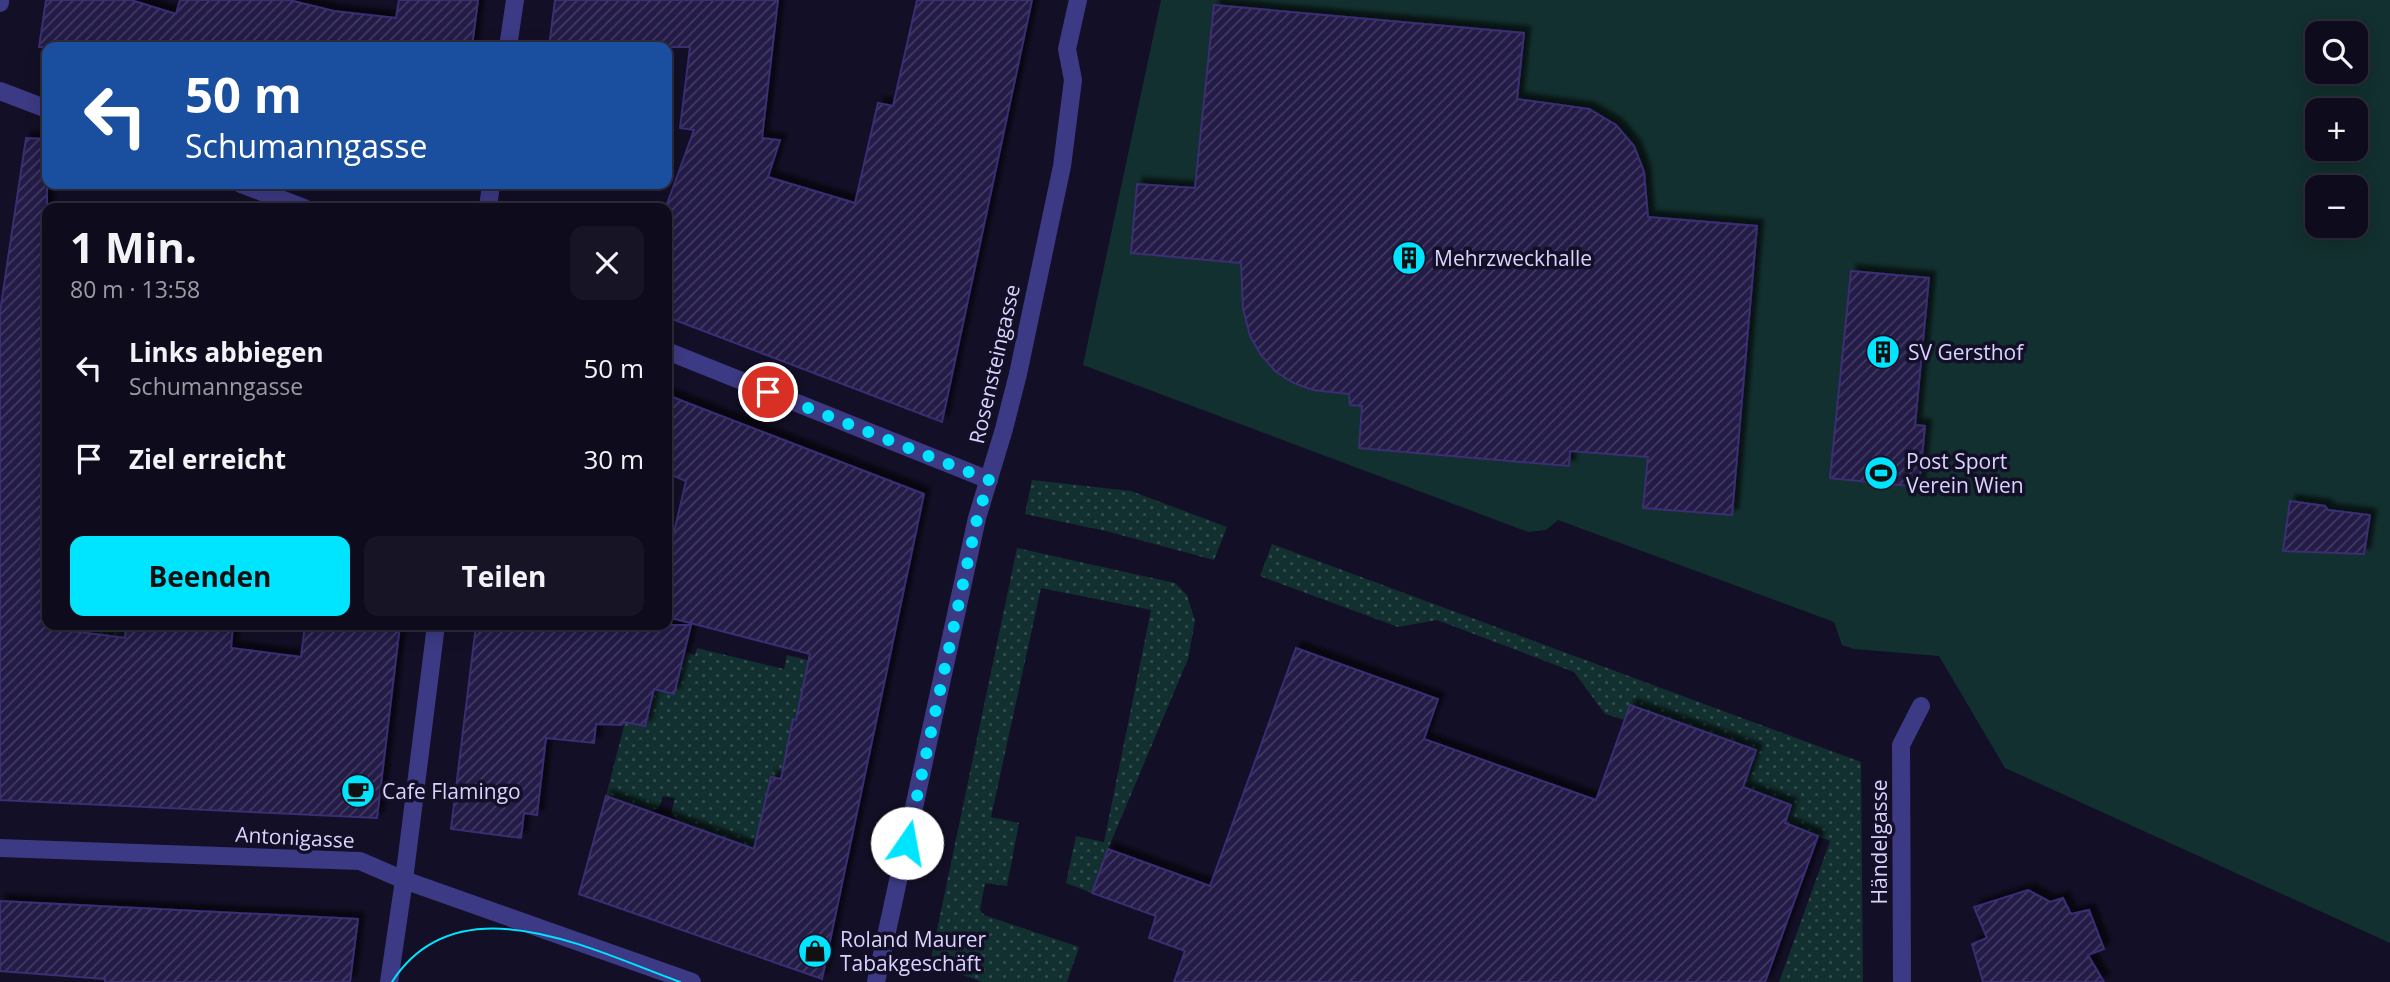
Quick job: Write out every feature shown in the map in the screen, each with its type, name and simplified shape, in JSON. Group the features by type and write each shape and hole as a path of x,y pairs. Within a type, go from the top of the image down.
{"street":[{"path":"510,42 514,0"},
{"name":"Rosensteingasse","path":"876,982 977,519 1017,374 1062,166 1073,80 1067,49 1078,0"},
{"path":"0,90 42,107"},
{"path":"254,189 291,203"},
{"path":"672,353 989,480"},
{"path":"389,982 435,630"},
{"name":"Händelgasse","path":"1902,982 1901,745 1921,706"},
{"name":"Antonigasse","path":"0,848 360,861 404,880 692,982"}],"green space":[{"name":"Post Sport Verein Wien","path":"1161,0 2390,0 2390,943 2005,768 1939,656 1854,649 1842,645 1834,622 1558,520 1546,530 1528,532 1083,365"},
{"path":"1032,480 1131,491 1227,527 1214,560 1106,531 1025,514"},
{"path":"1272,544 1861,762 1863,982 1779,982 1830,841 1785,823 1791,805 1750,790 1736,806 1755,750 1631,705 1625,720 1605,714 1574,672 1437,620 1398,627 1260,576"},
{"path":"1017,548 1175,583 1187,595 1195,621 1188,659 1092,893 1066,883 1076,836 1104,842 1151,610 1041,588 991,817 1019,823 1007,886 985,883 980,910 984,915 1079,947 1067,982 982,982 930,963"},
{"path":"63,630 126,630 125,638"},
{"path":"697,648 784,669 787,655 812,661 805,678 798,720 793,720 781,779 771,777 768,841 756,839 751,866 704,848 709,832 675,819 671,813 675,798 663,796 658,809 649,811 606,796 625,722 645,726 654,689 674,694 684,652 695,655"}],"building":[{"path":"46,0 131,0 176,14 180,0 289,0 334,11 396,18 399,0 478,0 473,42 42,42 42,47 39,47"},
{"path":"555,0 778,0 762,138 780,140 768,177 855,203 878,103 893,106 917,0 1032,0 942,422 672,319 672,203 667,203 694,130 680,128 690,47 672,47 672,42 550,42"},
{"name":"Mehrzweckhalle","path":"1214,5 1524,33 1517,99 1589,109 1616,125 1634,146 1644,172 1648,217 1757,226 1732,515 1643,508 1648,457 1570,451 1569,466 1359,448 1362,406 1350,405 1349,394 1313,390 1294,383 1276,372 1261,355 1250,336 1243,308 1241,263 1131,253 1137,184 1195,188"},
{"path":"26,138 42,139 42,189 47,189 47,203 42,203 42,630 125,638 126,630 233,630 231,648 301,657 304,630 399,630 377,818 0,800 0,312"},
{"name":"SV Gersthof","path":"1851,271 1929,278 1915,425 1925,426 1919,487 1830,478"},
{"path":"672,397 924,494 822,979 579,894 606,796 754,849 771,777 781,779 810,654 672,618 672,541 686,481 672,475"},
{"path":"2290,501 2325,506 2328,510 2370,515 2364,554 2283,551"},
{"path":"672,625 691,625 674,694 654,689 645,726 625,722 621,725 596,724 594,743 546,738 537,815 524,813 521,838 451,829 475,630 672,630"},
{"path":"1296,648 1438,699 1424,739 1596,800 1630,705 1756,750 1743,787 1791,805 1785,823 1818,836 1765,982 1174,982 1185,951 1149,938 1156,916 1092,893 1108,849 1210,886"},
{"path":"2028,890 2050,902 2063,898 2071,914 2089,910 2104,949 2088,955 2104,982 1983,982 1972,944 1987,938 1974,907"},
{"path":"0,901 358,919 350,982 105,982 105,979 0,971"}],"tram line":[{"path":"392,982 420,951 453,934 489,929 528,932 568,941 680,982"}],"place":[{"name":"Mehrzweckhalle","path":"1409,258"},
{"name":"SV Gersthof","path":"1883,352"},
{"name":"Post Sport Verein Wien","path":"1881,473"},
{"name":"Cafe Flamingo","path":"358,791"},
{"name":"Roland Maurer Tabakgeschäft","path":"815,951"}],"route":[{"path":"768,392 989,480 977,519 907,843"}]}
